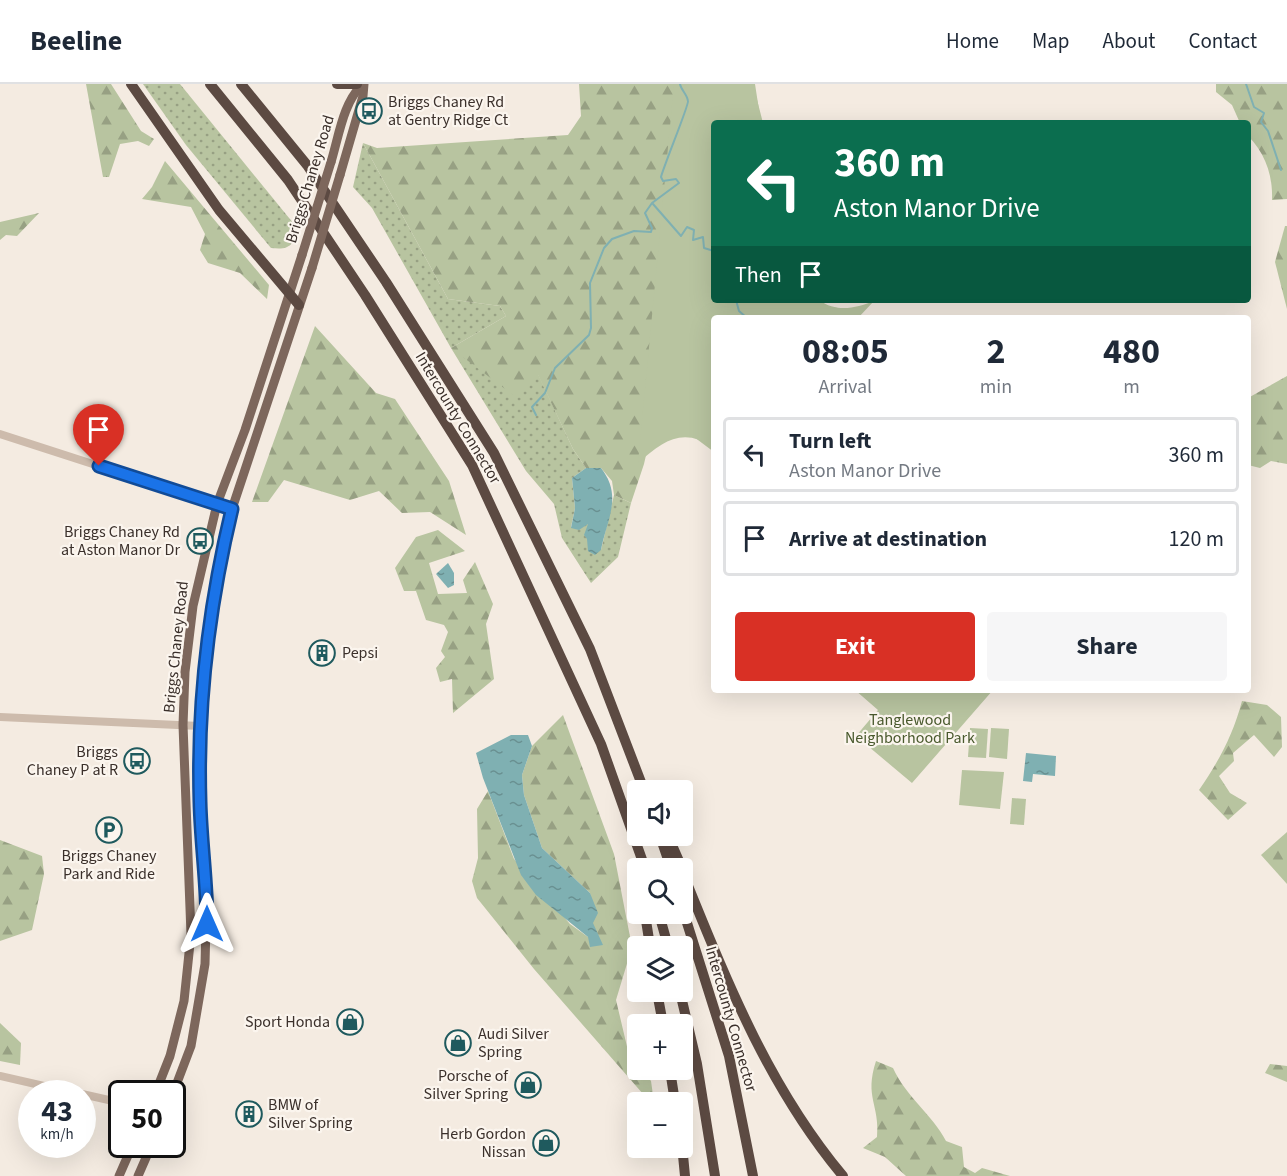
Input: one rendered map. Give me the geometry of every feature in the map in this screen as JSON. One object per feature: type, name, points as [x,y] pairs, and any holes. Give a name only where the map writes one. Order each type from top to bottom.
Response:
[{"type":"highway","points":[[131,84],[219,210],[299,304]]},
{"type":"highway","name":"Intercounty Connector","points":[[210,84],[288,180],[365,295],[472,465],[566,664],[601,744],[627,814]]},
{"type":"highway","name":"Intercounty Connector","points":[[241,84],[307,165],[386,282],[494,453],[590,650],[642,780]]},
{"type":"highway","points":[[337,84],[357,84]]},
{"type":"highway","points":[[693,897],[750,1034],[783,1093],[843,1176]]},
{"type":"highway","name":"Intercounty Connector","points":[[687,924],[729,1056],[753,1176]]},
{"type":"highway","points":[[682,1002],[697,1064],[715,1176]]},
{"type":"highway","points":[[679,1158],[680,1176]]},
{"type":"highway","points":[[684,1158],[686,1176]]},
{"type":"main road","name":"Briggs Chaney Road","points":[[161,1080],[170,1056],[184,1000],[191,934],[183,725],[185,672],[192,606],[217,504],[302,255],[348,105],[355,92],[364,84]]},
{"type":"main road","name":"Briggs Chaney Road","points":[[178,1080],[191,1046],[205,964],[207,886],[200,802],[200,726],[212,599],[232,509],[312,268],[363,96],[364,84]]},
{"type":"main road","points":[[119,1176],[127,1158]]},
{"type":"main road","points":[[138,1176],[146,1158]]},
{"type":"street","points":[[0,434],[232,509]]},
{"type":"street","points":[[0,717],[200,726]]},
{"type":"street","points":[[0,1076],[18,1080]]},
{"type":"green space","points":[[86,84],[111,84],[141,131],[154,139],[149,146],[138,141],[120,144],[109,177],[103,177]]},
{"type":"green space","points":[[143,84],[180,84],[298,229],[289,246],[271,248],[186,145]]},
{"type":"green space","points":[[579,84],[753,84],[762,120],[711,120],[711,303],[824,306],[853,310],[859,315],[711,315],[711,450],[690,434],[652,429],[644,464],[631,503],[614,495],[612,481],[601,468],[586,468],[573,449],[538,375],[517,398],[451,348],[506,316],[500,306],[448,299],[363,143],[377,148],[568,135],[581,116]]},
{"type":"green space","points":[[674,84],[755,84],[761,120],[711,120],[711,303],[824,303],[833,307],[846,308],[872,303],[861,315],[711,315],[711,446],[693,438],[674,439],[656,448],[638,463]]},
{"type":"green space","points":[[1216,84],[1287,84],[1287,199],[1272,200],[1267,165],[1251,140],[1251,120],[1239,120],[1232,105],[1216,92]]},
{"type":"green space","points":[[363,143],[448,299],[500,306],[506,316],[451,348],[372,208],[353,187]]},
{"type":"green space","points":[[165,161],[269,285],[267,299],[240,273],[208,263],[200,250],[205,234],[191,207],[142,199],[152,187]]},
{"type":"green space","points":[[39,213],[17,236],[6,235],[0,240],[0,222]]},
{"type":"green space","points":[[1285,226],[1287,226],[1287,309],[1275,262]]},
{"type":"green space","points":[[315,326],[376,393],[395,399],[449,481],[466,535],[430,512],[402,513],[379,491],[350,500],[284,480],[268,502],[252,502]]},
{"type":"green space","points":[[451,348],[538,374],[573,449],[586,468],[572,478],[575,508],[571,527],[588,523],[601,550],[614,495],[631,503],[618,557],[591,583],[562,538],[554,504],[526,471]]},
{"type":"green space","points":[[1287,376],[1287,464],[1271,461],[1260,468],[1251,466],[1251,396]]},
{"type":"green space","points":[[438,530],[465,551],[429,563],[438,594],[467,593],[463,580],[475,562],[493,604],[486,624],[494,679],[453,713],[452,679],[440,682],[436,668],[445,657],[441,651],[448,632],[444,625],[426,620],[416,591],[404,591],[395,568],[416,537]]},
{"type":"green space","name":"Tanglewood Neighborhood Park","points":[[858,693],[990,693],[912,783],[856,736],[878,710]]},
{"type":"green space","points":[[1242,701],[1267,705],[1281,717],[1282,747],[1274,757],[1254,735],[1233,753],[1234,761],[1219,776],[1230,793],[1247,803],[1228,820],[1199,790],[1225,747]]},
{"type":"green space","points":[[563,715],[614,854],[630,936],[627,936],[627,964],[616,1000],[627,1047],[627,1076],[534,969],[477,898],[472,881],[478,858],[477,809],[488,791],[514,859],[570,924],[588,937],[593,923],[590,893],[542,848],[524,795],[522,775],[532,746]]},
{"type":"green space","points":[[970,728],[988,729],[986,758],[968,757]]},
{"type":"green space","points":[[991,728],[1009,729],[1007,759],[989,757]]},
{"type":"green space","points":[[962,770],[1004,772],[1000,809],[959,805]]},
{"type":"green space","points":[[1012,798],[1026,799],[1024,825],[1010,824]]},
{"type":"green space","points":[[1287,832],[1287,884],[1261,855]]},
{"type":"green space","points":[[0,840],[42,856],[44,874],[32,930],[0,941]]},
{"type":"green space","points":[[0,1023],[21,1043],[20,1065],[0,1061]]},
{"type":"green space","points":[[876,1061],[893,1068],[905,1088],[934,1122],[946,1141],[962,1147],[964,1167],[975,1173],[982,1168],[1010,1176],[906,1176],[885,1157],[863,1148],[877,1137],[872,1093]]},
{"type":"green space","points":[[1270,1064],[1287,1066],[1287,1082],[1265,1073]]},
{"type":"green space","points":[[631,1080],[650,1080],[653,1092],[641,1092]]},
{"type":"water","points":[[586,468],[601,468],[611,488],[612,508],[601,550],[595,555],[588,551],[587,539],[584,535],[588,524],[579,530],[571,528],[575,508],[572,478]]},
{"type":"water","points":[[448,563],[454,573],[454,585],[448,588],[436,574]]},
{"type":"water","points":[[511,735],[528,735],[532,746],[522,775],[524,795],[542,848],[590,893],[598,913],[593,923],[603,945],[590,947],[588,937],[536,895],[521,875],[483,778],[476,753]]},
{"type":"water","points":[[1026,753],[1056,756],[1055,776],[1033,774],[1032,782],[1023,781]]},
{"type":"waterway","points":[[536,415],[532,407],[545,393],[555,368],[589,335],[591,328],[590,283],[604,248],[612,239],[634,231],[651,232],[652,228],[645,213],[652,203],[679,183],[676,179],[663,181],[661,177],[688,101],[680,84]]},
{"type":"waterway","points":[[1246,84],[1254,107],[1264,113],[1261,122],[1268,131],[1281,170]]},
{"type":"waterway","points":[[653,204],[681,236],[687,227],[694,230],[693,240],[703,237],[704,248],[711,250]]},
{"type":"waterway","points":[[737,303],[739,311],[744,315]]},
{"type":"place","name":"Briggs Chaney Rd at Gentry Ridge Ct","points":[[369,111]]},
{"type":"place","name":"Briggs Chaney Rd at Aston Manor Dr","points":[[200,541]]},
{"type":"place","name":"Pepsi","points":[[322,653]]},
{"type":"place","name":"Briggs Chaney P at R","points":[[137,761]]},
{"type":"place","name":"Briggs Chaney Park and Ride","points":[[109,830]]},
{"type":"place","name":"Sport Honda","points":[[350,1022]]},
{"type":"place","name":"Audi Silver Spring","points":[[458,1043]]},
{"type":"place","name":"Porsche of Silver Spring","points":[[528,1085]]},
{"type":"place","name":"BMW of Silver Spring","points":[[249,1114]]},
{"type":"place","name":"Herb Gordon Nissan","points":[[546,1143]]},
{"type":"route","points":[[99,466],[232,509],[212,599],[206,642],[200,726],[200,802],[207,886],[207,924]]}]
